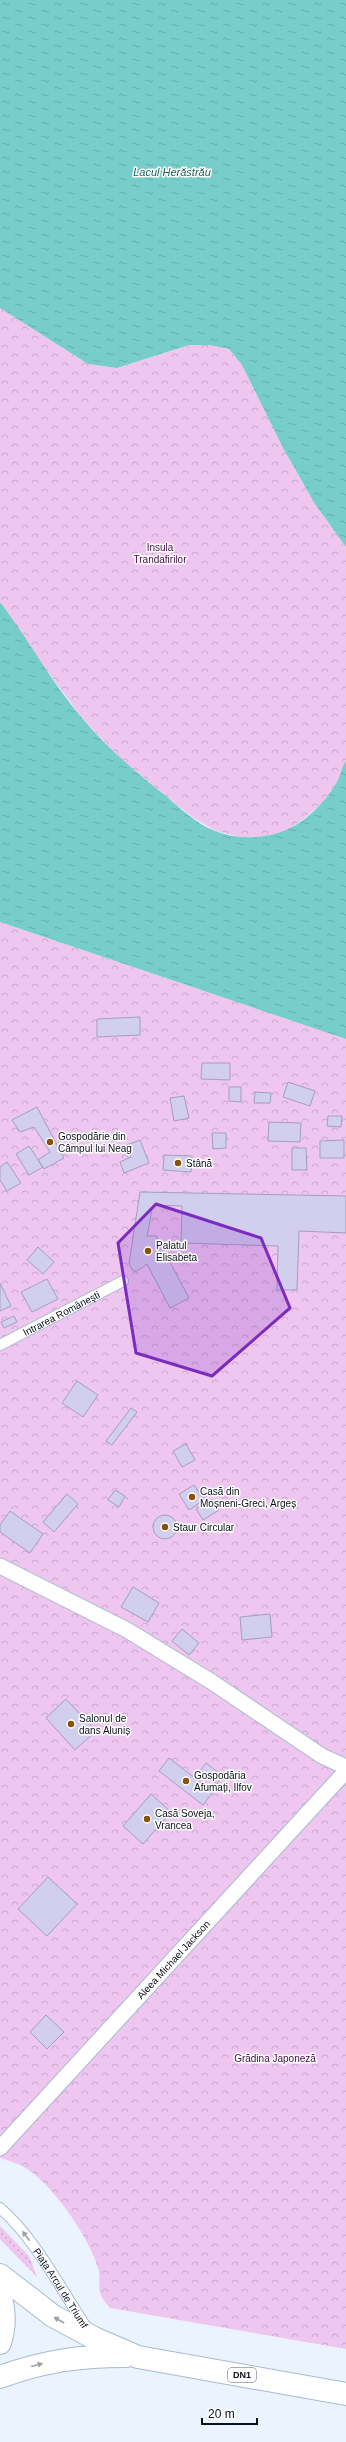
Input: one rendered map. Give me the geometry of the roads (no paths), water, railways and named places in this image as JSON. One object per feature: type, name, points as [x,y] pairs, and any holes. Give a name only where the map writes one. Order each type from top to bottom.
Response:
[{"type":"main road","name":"Piața Arcul de Triumf","points":[[0,2275],[53,2316],[94,2338]]},
{"type":"main road","points":[[0,2295],[4,2320],[4,2331],[0,2343]]},
{"type":"main road","name":"DN1","points":[[94,2338],[138,2356],[346,2394]]},
{"type":"main road","name":"DN1","points":[[0,2377],[33,2365],[73,2358],[138,2356]]},
{"type":"street","points":[[0,1566],[127,1630],[212,1682],[322,1756],[346,1767]]},
{"type":"street","name":"Aleea Michael Jackson","points":[[0,2148],[346,1771]]},
{"type":"lane","name":"Intrarea Românești","points":[[0,1345],[123,1281]]},
{"type":"lane","name":"Piața Arcul de Triumf","points":[[0,2208],[16,2223],[40,2255],[94,2338]]},
{"type":"water","name":"Lacul Herăstrău","points":[[0,0],[346,0],[346,547],[315,504],[283,448],[242,365],[229,349],[209,345],[189,345],[117,368],[88,364],[0,308]]},
{"type":"water","points":[[0,602],[60,690],[92,729],[133,769],[189,816],[208,828],[224,834],[242,837],[260,837],[286,830],[309,816],[316,809],[334,787],[346,761],[346,1039],[0,922]]},
{"type":"place","name":"Gospodărie din Câmpul lui Neag","points":[[50,1142]]},
{"type":"place","name":"Stână","points":[[178,1163]]},
{"type":"place","name":"Palatul Elisabeta","points":[[148,1251]]},
{"type":"place","name":"Casă din Moșneni-Greci, Argeș","points":[[192,1497]]},
{"type":"place","name":"Staur Circular","points":[[165,1527]]},
{"type":"place","name":"Salonul de dans Aluniș","points":[[71,1724]]},
{"type":"place","name":"Gospodăria Afumați, Ilfov","points":[[186,1781]]},
{"type":"place","name":"Casă Soveja, Vrancea","points":[[147,1819]]},
{"type":"park label","name":"Insula Trandafirilor","points":[[160,552]]},
{"type":"park label","name":"Grădina Japoneză","points":[[275,2058]]}]
